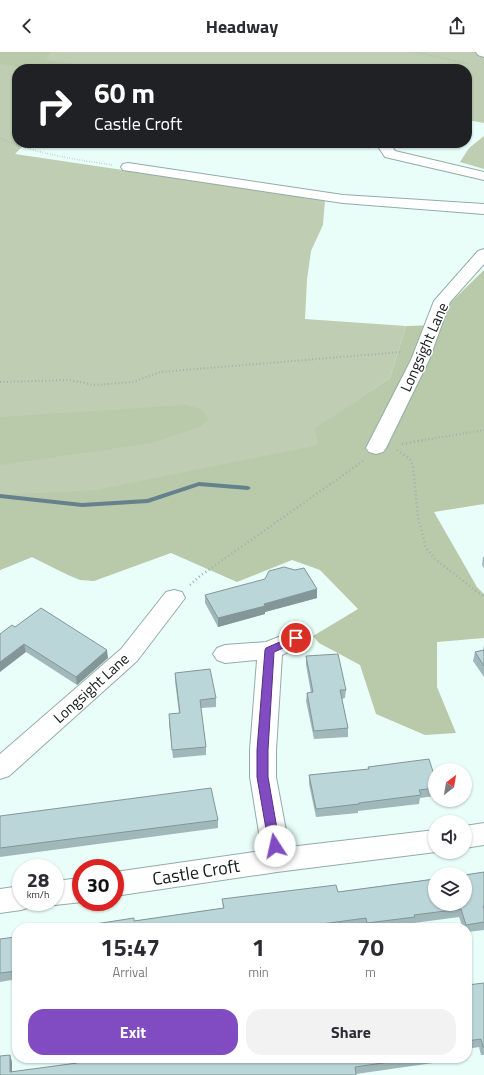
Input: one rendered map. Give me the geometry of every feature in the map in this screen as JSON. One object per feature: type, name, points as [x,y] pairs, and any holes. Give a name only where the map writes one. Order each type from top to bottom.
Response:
[{"type":"street","points":[[388,148],[390,154],[484,176]]},
{"type":"street","points":[[128,167],[343,199],[484,209]]},
{"type":"street","name":"Longsight Lane","points":[[382,445],[423,351],[442,301],[484,254]]},
{"type":"street","name":"Longsight Lane","points":[[0,769],[129,655],[174,598]]},
{"type":"street","points":[[225,654],[270,650],[296,638]]},
{"type":"street","points":[[270,650],[263,750],[263,777],[277,860]]},
{"type":"street","points":[[472,836],[484,834]]},
{"type":"street","name":"Castle Croft","points":[[124,883],[277,860],[428,841]]},
{"type":"street","points":[[0,901],[12,899]]},
{"type":"path","points":[[414,52],[471,64]]},
{"type":"path","points":[[472,64],[476,65]]},
{"type":"path","points":[[0,138],[12,143]]},
{"type":"path","points":[[26,148],[53,156],[128,167]]},
{"type":"path","points":[[0,382],[69,380],[95,385],[133,382],[160,372],[423,351]]},
{"type":"path","points":[[174,598],[200,576],[359,466],[382,445],[484,430]]},
{"type":"path","points":[[382,445],[408,457],[412,462],[416,485],[417,514],[426,549],[432,556],[475,588],[484,597]]},
{"type":"green space","points":[[0,52],[484,52],[484,123],[472,121],[472,64],[12,64],[12,148],[21,148],[15,154],[325,200],[323,225],[311,251],[307,280],[305,319],[406,326],[390,378],[316,428],[322,444],[94,581],[70,575],[32,557],[0,570]]},
{"type":"green space","points":[[0,52],[51,52],[46,60],[72,64],[12,64],[12,66],[0,64]]},
{"type":"green space","points":[[484,136],[484,169],[460,162],[469,148],[472,148],[472,146]]},
{"type":"green space","points":[[484,270],[484,504],[434,512],[477,587],[484,594],[484,638],[437,642],[437,687],[456,733],[425,735],[376,714],[360,665],[319,643],[313,636],[358,609],[320,570],[292,560],[237,582],[171,553],[94,581],[80,580],[32,557],[0,570],[0,495],[96,490],[318,445],[315,428],[390,378],[406,326],[440,325],[450,303]]},
{"type":"green space","points":[[185,405],[201,409],[209,419],[200,427],[152,443],[0,465],[0,417]]},
{"type":"building","points":[[284,567],[295,570],[304,568],[317,589],[264,604],[265,606],[218,618],[205,595],[265,579],[269,571]]},
{"type":"building","points":[[41,608],[107,650],[76,677],[24,644],[0,662],[0,634],[12,625],[15,627]]},
{"type":"building","points":[[484,650],[484,666],[475,652]]},
{"type":"building","points":[[338,654],[346,690],[340,690],[348,728],[314,731],[307,693],[313,692],[306,656]]},
{"type":"building","points":[[210,669],[216,698],[200,700],[206,747],[172,750],[169,714],[180,713],[175,673]]},
{"type":"building","points":[[429,759],[430,763],[428,763],[428,789],[419,790],[421,795],[316,809],[309,775],[369,769],[368,767]]},
{"type":"building","points":[[211,788],[218,820],[0,848],[0,816]]},
{"type":"building","points":[[484,872],[484,922],[472,924],[465,923],[462,911],[472,911],[472,874]]},
{"type":"building","points":[[428,880],[428,911],[445,911],[414,915],[415,917],[367,923],[366,918],[329,923],[102,923],[134,918],[134,921],[224,908],[222,899],[336,885],[338,892]]},
{"type":"building","points":[[12,937],[12,972],[0,973],[0,939]]},
{"type":"building","points":[[484,983],[484,1047],[481,1039],[472,1040],[472,984]]},
{"type":"building","points":[[10,1055],[10,1072],[77,1063],[383,1063],[355,1067],[356,1075],[0,1075],[0,1056]]},
{"type":"waterway","points":[[0,496],[82,505],[148,501],[199,484],[248,488]]},
{"type":"route","points":[[275,846],[263,777],[263,750],[270,650],[296,638]]}]
